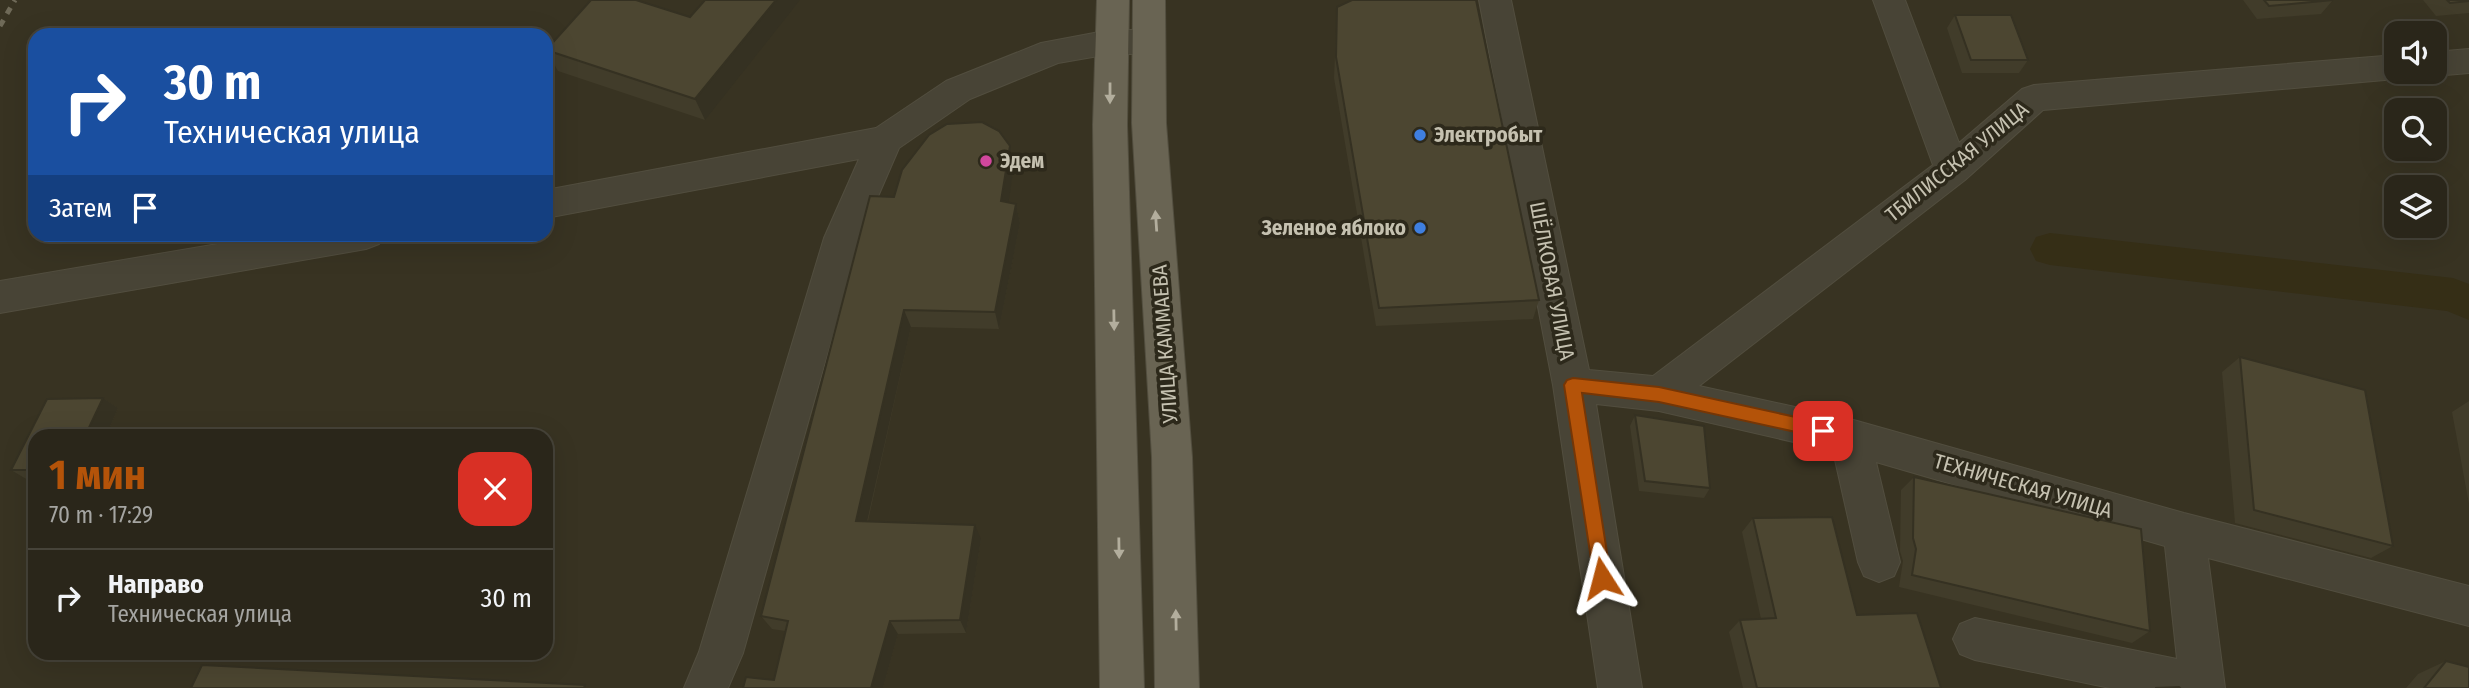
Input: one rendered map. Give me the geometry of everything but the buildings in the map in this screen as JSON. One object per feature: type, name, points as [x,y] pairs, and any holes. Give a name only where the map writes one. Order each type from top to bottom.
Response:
[{"type":"main road","points":[[1113,0],[1110,42],[1122,688]]},
{"type":"main road","name":"УЛИЦА КАММАЕВА","points":[[1149,0],[1149,123],[1172,457],[1178,688]]},
{"type":"street","name":"ШЁЛКОВАЯ УЛИЦА","points":[[1495,0],[1573,385],[1619,688]]},
{"type":"street","points":[[1889,0],[1952,170]]},
{"type":"street","points":[[553,203],[885,140],[958,90],[1053,52],[1110,42],[1147,42]]},
{"type":"street","points":[[2447,63],[2469,61]]},
{"type":"street","name":"ТБИЛИССКАЯ УЛИЦА","points":[[1659,394],[1952,170],[2034,99],[2384,68]]},
{"type":"street","points":[[706,688],[721,653],[842,238],[885,140]]},
{"type":"street","points":[[0,297],[320,242]]},
{"type":"street","name":"ТЕХНИЧЕСКАЯ УЛИЦА","points":[[1573,385],[1659,394],[1850,437],[2184,533],[2469,606]]},
{"type":"street","points":[[1850,437],[1879,562]]},
{"type":"street","points":[[1975,639],[2202,686],[2184,533]]},
{"type":"waterway","points":[[2050,249],[2453,295],[2469,303]]},
{"type":"railway","points":[[0,26],[15,0]]},
{"type":"place","name":"Электробыт","points":[[1420,135]]},
{"type":"place","name":"Эдем","points":[[986,161]]},
{"type":"place","name":"Зеленое яблоко","points":[[1420,228]]},
{"type":"route","points":[[1602,578],[1573,385],[1659,394],[1823,431]]}]
